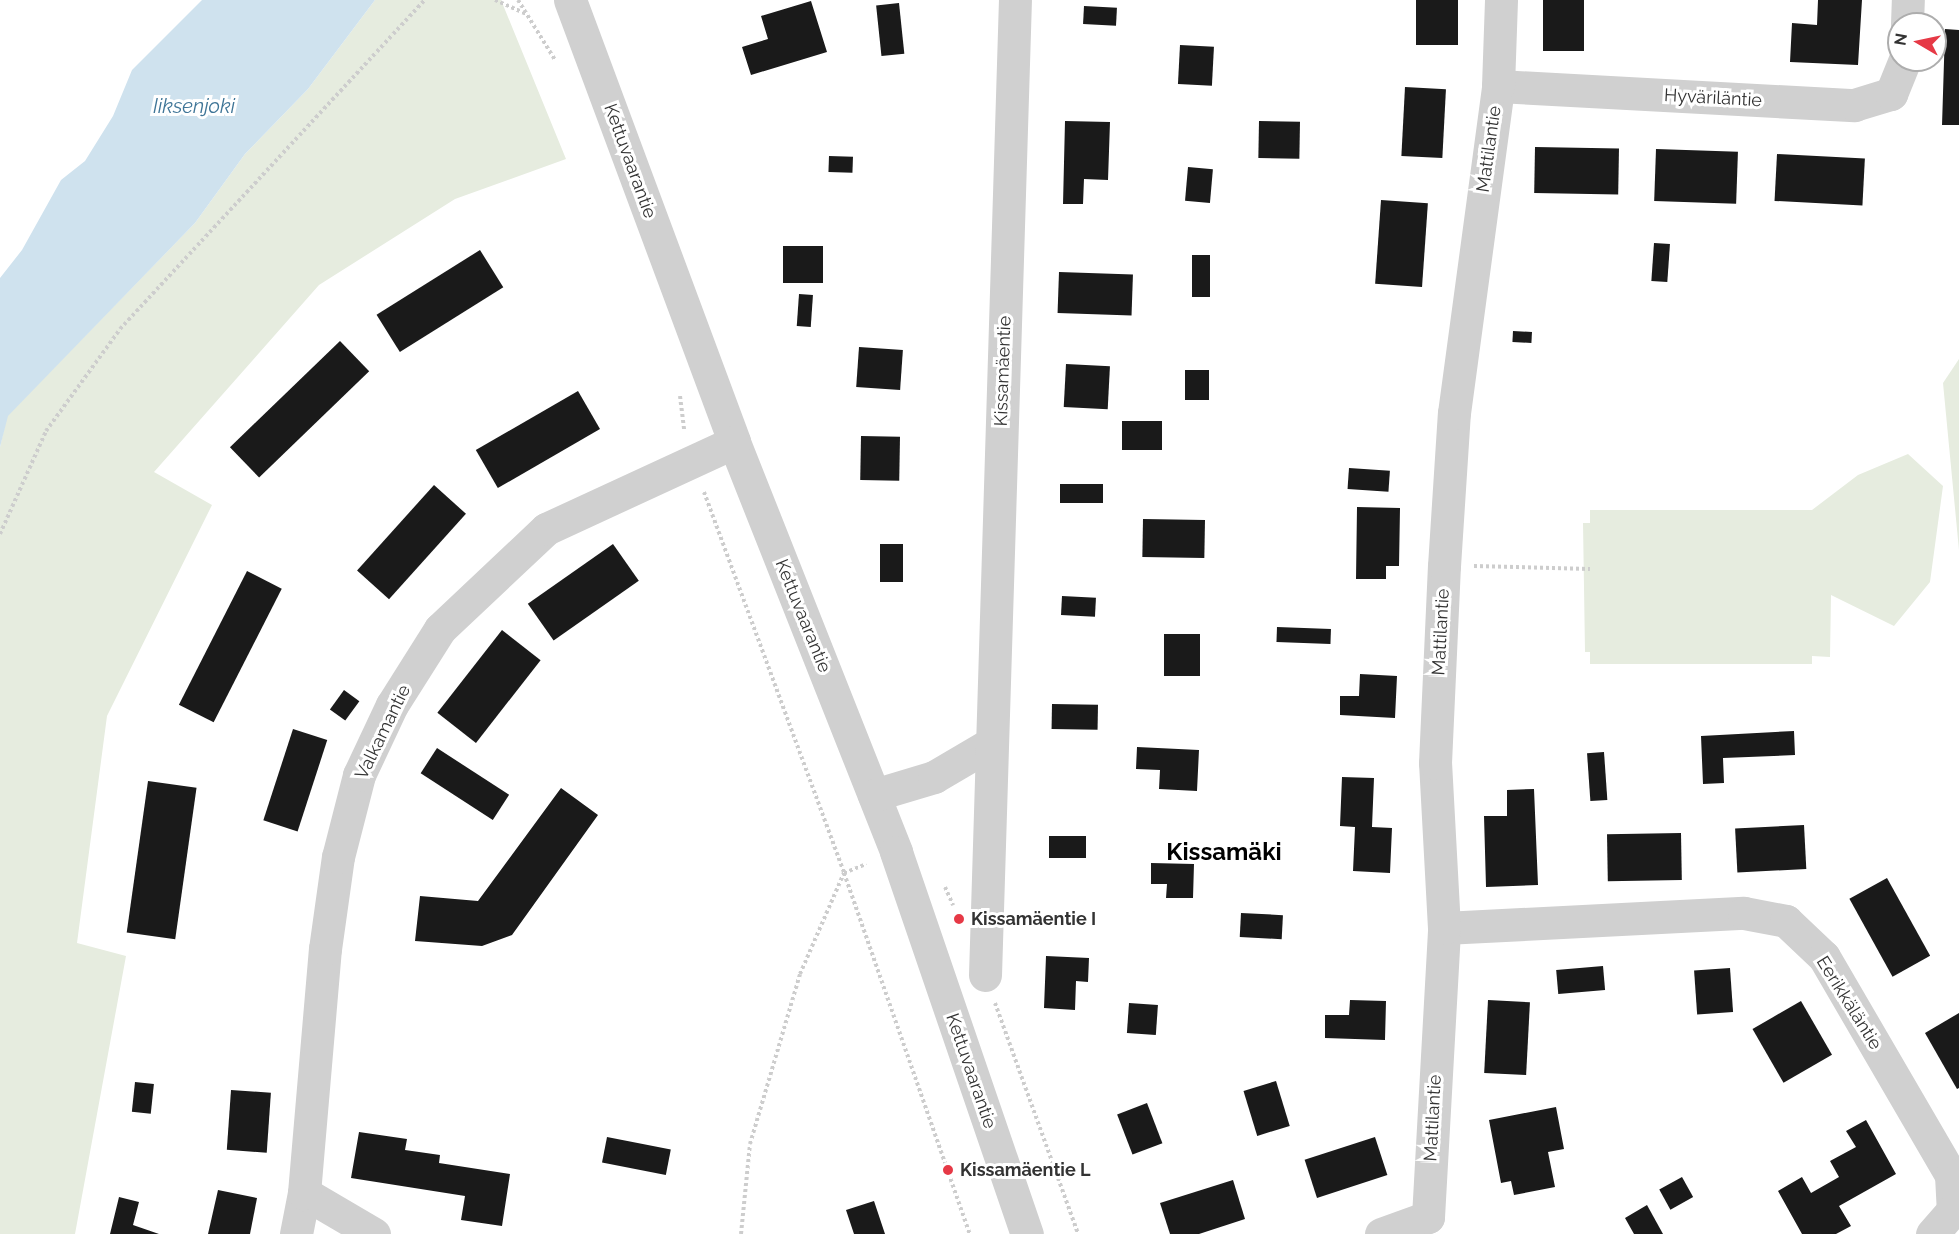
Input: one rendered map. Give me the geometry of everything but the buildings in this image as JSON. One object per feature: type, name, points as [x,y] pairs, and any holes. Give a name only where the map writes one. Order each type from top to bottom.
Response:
[{"type":"street","name":"Kettuvaarantie","points":[[570,0],[734,442],[896,852],[1027,1234]]},
{"type":"street","name":"Kissamäentie","points":[[985,975],[1015,0]]},
{"type":"street","name":"Mattilantie","points":[[1381,1234],[1432,1226],[1444,927],[1435,763],[1444,566],[1454,413],[1498,86],[1501,0]]},
{"type":"street","name":"Hyväriläntie","points":[[1498,86],[1854,105],[1891,93],[1900,72]]},
{"type":"street","name":"Valkamantie","points":[[296,1234],[304,1193],[339,856],[359,775],[392,705],[440,629],[546,529],[734,442]]},
{"type":"street","points":[[874,795],[934,777],[992,743]]},
{"type":"street","name":"Eerikkäläntie","points":[[1444,927],[1744,913],[1786,921],[1824,957],[1951,1175],[1953,1210],[1932,1234]]},
{"type":"street","points":[[304,1193],[374,1234]]},
{"type":"path","points":[[0,534],[46,431],[120,329],[425,0]]},
{"type":"path","points":[[495,0],[526,14]]},
{"type":"path","points":[[518,0],[558,66]]},
{"type":"path","points":[[680,390],[682,425],[693,462],[844,873],[970,1234]]},
{"type":"path","points":[[1444,566],[1590,569]]},
{"type":"path","points":[[741,1234],[750,1144],[800,974],[844,873],[896,852]]},
{"type":"path","points":[[985,975],[1078,1234]]},
{"type":"shaded area","points":[[375,0],[501,0],[566,159],[455,199],[319,285],[154,472],[212,505],[107,716],[77,943],[126,956],[75,1234],[0,1234],[0,447],[7,416],[195,223],[245,154],[308,89]]},
{"type":"shaded area","points":[[1959,359],[1959,550],[1943,383]]},
{"type":"shaded area","points":[[1908,454],[1943,486],[1930,582],[1894,626],[1831,595],[1830,657],[1812,656],[1812,664],[1590,664],[1590,652],[1585,652],[1583,523],[1590,523],[1590,510],[1812,510],[1858,475]]},
{"type":"water","name":"Iiksenjoki","points":[[202,0],[375,0],[308,89],[245,154],[195,223],[8,416],[0,447],[0,278],[22,250],[61,180],[85,161],[113,116],[132,70]]},
{"type":"place","name":"Kissamäentie I","points":[[959,919]]},
{"type":"place","name":"Kissamäentie L","points":[[948,1170]]},
{"type":"district","name":"Kissamäki","points":[[1224,852]]}]
